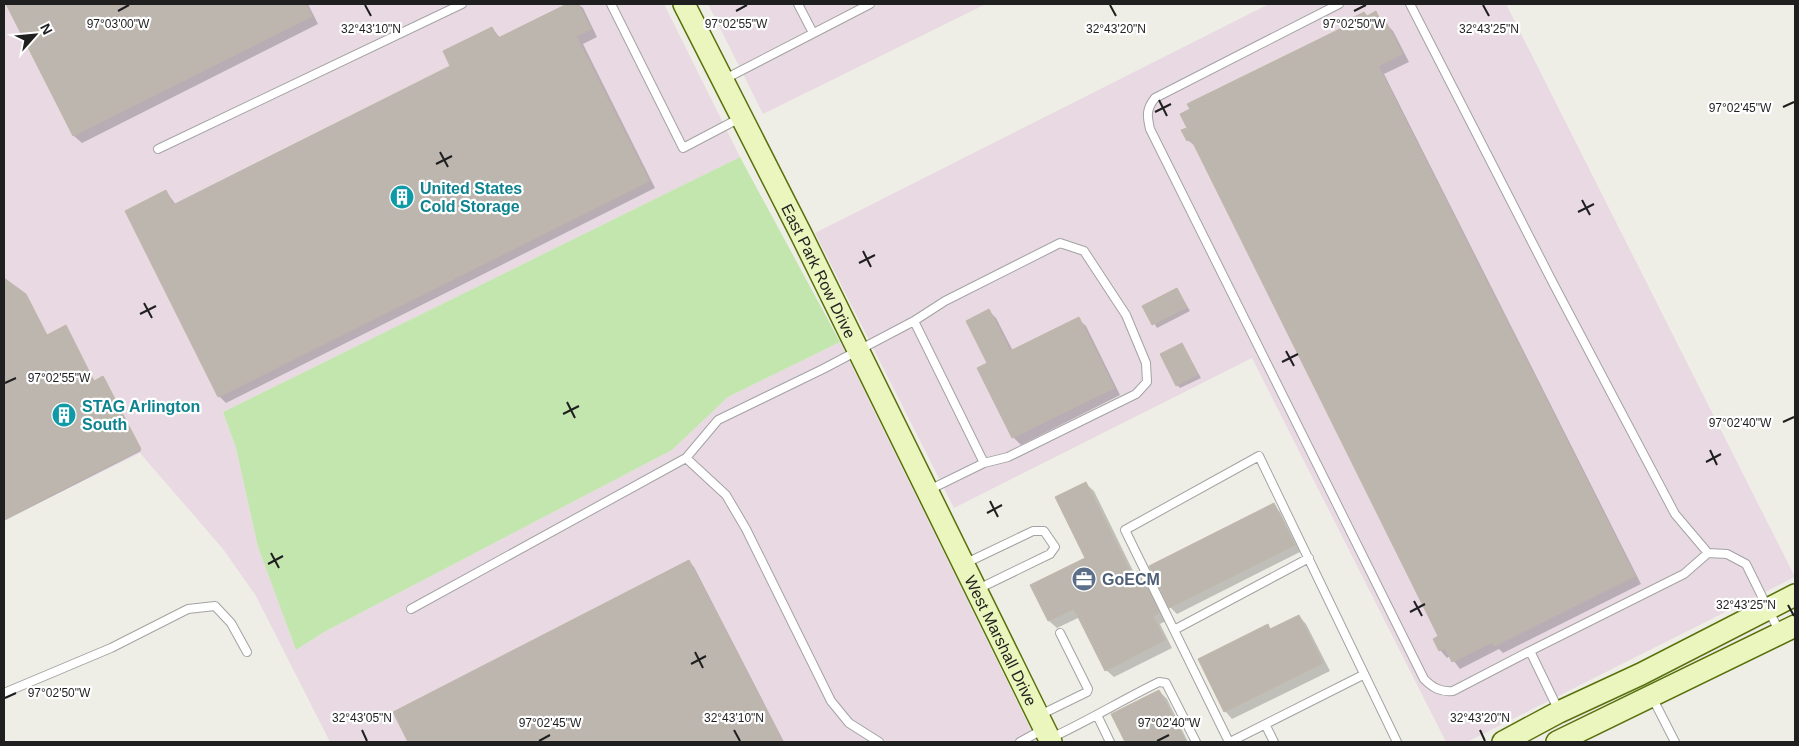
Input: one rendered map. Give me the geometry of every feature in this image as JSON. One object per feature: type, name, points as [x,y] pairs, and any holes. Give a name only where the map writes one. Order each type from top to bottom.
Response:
[{"type":"main road","name":"East Park Row Drive","points":[[684,4],[742,117],[950,541]]},
{"type":"main road","name":"West Marshall Drive","points":[[950,541],[1046,731]]},
{"type":"main road","points":[[1503,742],[1559,712],[1641,674],[1795,595]]},
{"type":"main road","points":[[1557,742],[1791,630]]},
{"type":"main road","points":[[1641,674],[1651,696]]},
{"type":"lane","points":[[158,149],[462,4]]},
{"type":"lane","points":[[611,4],[683,148],[742,117]]},
{"type":"lane","points":[[798,4],[813,33]]},
{"type":"lane","points":[[723,80],[870,4]]},
{"type":"lane","points":[[1339,4],[1155,98],[1149,106],[1146,115],[1150,129],[1424,679],[1432,687],[1444,692],[1452,691],[1684,574],[1708,553],[1727,554],[1746,564],[1768,609],[1791,630]]},
{"type":"lane","points":[[1410,4],[1553,283],[1675,514],[1708,553]]},
{"type":"lane","points":[[410,609],[686,458],[718,420],[824,369],[914,321],[945,300],[1060,243],[1084,252],[1126,315],[1146,363],[1147,382],[1136,394],[1008,457],[984,463],[926,492]]},
{"type":"lane","points":[[914,321],[984,463]]},
{"type":"lane","points":[[1363,674],[1266,726],[1230,742],[1124,530],[1259,456],[1397,742]]},
{"type":"lane","points":[[686,458],[726,495],[746,529],[831,701],[849,723],[878,742]]},
{"type":"lane","points":[[962,565],[1033,531],[1044,531],[1055,547],[1050,554],[975,590]]},
{"type":"lane","points":[[1174,630],[1309,558]]},
{"type":"lane","points":[[4,693],[111,648],[188,609],[215,606],[231,623],[248,652]]},
{"type":"lane","points":[[1046,731],[1088,689],[1060,633]]},
{"type":"lane","points":[[1530,651],[1559,712]]},
{"type":"lane","points":[[1020,742],[1046,731],[1097,715],[1105,709],[1159,682],[1166,683],[1196,742]]},
{"type":"lane","points":[[1651,696],[1675,742]]},
{"type":"lane","points":[[1097,715],[1110,742]]},
{"type":"lane","points":[[1266,726],[1274,742]]},
{"type":"shaded area","points":[[4,4],[664,4],[740,157],[223,412],[236,448],[258,547],[296,650],[324,632],[672,450],[728,397],[840,342],[1037,742],[330,742],[256,596],[223,549],[140,453],[4,520]]},
{"type":"shaded area","points":[[708,4],[986,4],[763,114]]},
{"type":"shaded area","points":[[1269,4],[1506,4],[1795,577],[1467,742],[1446,742],[1252,358],[954,508],[815,233]]},
{"type":"green space","points":[[740,157],[840,342],[728,397],[672,450],[324,632],[296,650],[258,547],[236,448],[223,412]]},
{"type":"building","points":[[6,4],[306,4],[312,16],[73,136]]},
{"type":"building","name":"United States Cold Storage","points":[[567,4],[578,4],[591,29],[576,36],[649,181],[218,397],[125,211],[166,190],[173,205],[450,66],[443,51],[492,27],[498,38]]},
{"type":"building","points":[[1376,11],[1382,24],[1386,22],[1402,54],[1378,66],[1635,576],[1494,646],[1492,642],[1452,662],[1445,648],[1439,651],[1433,639],[1438,636],[1191,139],[1187,141],[1181,130],[1187,128],[1180,114],[1190,109],[1187,104],[1346,26],[1344,22],[1364,12],[1367,16]]},
{"type":"building","name":"STAG Arlington South","points":[[4,278],[26,294],[47,335],[66,325],[94,381],[103,376],[141,449],[4,519]]},
{"type":"building","points":[[1177,288],[1187,307],[1152,325],[1142,306]]},
{"type":"building","points":[[989,309],[1010,351],[1079,317],[1114,388],[1012,438],[977,368],[987,363],[966,321]]},
{"type":"building","points":[[1182,343],[1198,374],[1176,386],[1160,354]]},
{"type":"building","points":[[1086,482],[1132,575],[1139,571],[1159,613],[1153,616],[1165,640],[1105,671],[1074,609],[1048,621],[1030,585],[1085,558],[1055,497]]},
{"type":"building","points":[[1274,503],[1295,545],[1169,608],[1149,566]]},
{"type":"building","points":[[689,560],[783,742],[408,742],[393,712]]},
{"type":"building","points":[[1299,615],[1323,663],[1224,712],[1198,659],[1268,624],[1270,629]]},
{"type":"building","points":[[1159,690],[1186,742],[1125,742],[1111,714]]},
{"type":"place","name":"United States Cold Storage","points":[[402,197]]},
{"type":"place","name":"STAG Arlington South","points":[[64,415]]},
{"type":"place","name":"GoECM","points":[[1084,579]]}]
